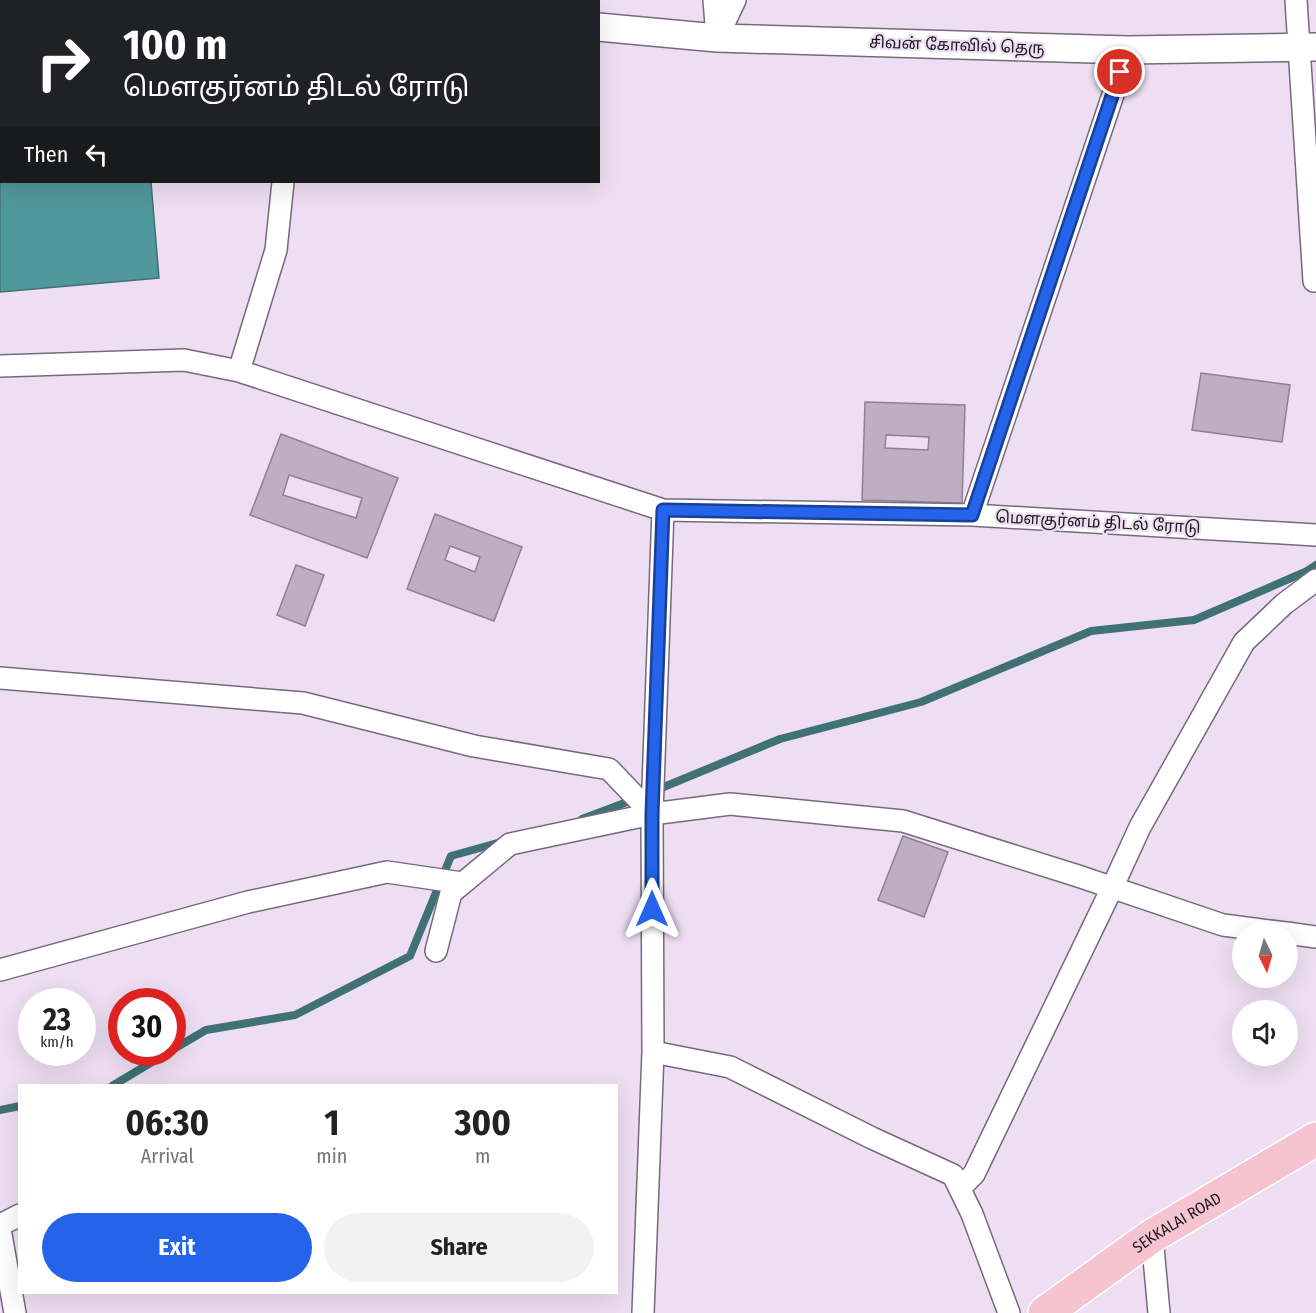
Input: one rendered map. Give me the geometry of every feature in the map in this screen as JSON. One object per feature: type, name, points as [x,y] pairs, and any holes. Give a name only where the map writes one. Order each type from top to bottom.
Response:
[{"type":"main road","name":"SEKKALAI ROAD","points":[[1045,1313],[1152,1236],[1316,1139]]},
{"type":"street","points":[[714,0],[717,38]]},
{"type":"street","points":[[717,38],[735,0]]},
{"type":"street","points":[[1296,0],[1307,47],[1314,281],[1316,281]]},
{"type":"street","name":"சிவன் கோவில் தெரு","points":[[600,27],[717,38],[1128,50],[1307,47]]},
{"type":"street","points":[[972,515],[1128,50]]},
{"type":"street","points":[[239,371],[276,250],[284,183]]},
{"type":"street","name":"மௌகுர்னம் திடல் ரோடு","points":[[0,366],[184,360],[239,371],[663,510],[972,515],[1316,535]]},
{"type":"street","points":[[643,1313],[653,1052],[652,814],[663,510]]},
{"type":"street","points":[[960,1188],[974,1174],[1140,827],[1244,642],[1284,604],[1316,580]]},
{"type":"street","points":[[0,678],[303,703],[474,746],[609,769],[652,814]]},
{"type":"street","points":[[436,951],[451,893],[510,844],[652,814],[730,804],[903,821],[1232,926]]},
{"type":"street","points":[[0,970],[248,902],[387,872],[462,883]]},
{"type":"street","points":[[1298,935],[1316,937]]},
{"type":"street","points":[[653,1052],[730,1067],[862,1133],[953,1175],[972,1214],[1009,1313]]},
{"type":"street","points":[[15,1313],[0,1227],[18,1216]]},
{"type":"street","points":[[1152,1236],[1159,1313]]},
{"type":"shaded area","points":[[0,183],[151,183],[159,278],[0,292]]},
{"type":"building","points":[[1201,373],[1290,385],[1282,442],[1192,430]]},
{"type":"building","points":[[865,402],[965,405],[962,503],[862,500]],"holes":[[[886,435],[929,437],[928,450],[885,448]]]},
{"type":"building","points":[[281,434],[398,478],[367,558],[250,515]],"holes":[[[289,475],[362,498],[356,518],[283,495]]]},
{"type":"building","points":[[435,514],[522,547],[494,621],[407,589]],"holes":[[[450,546],[480,557],[475,572],[445,560]]]},
{"type":"building","points":[[296,565],[324,575],[305,626],[277,615]]},
{"type":"building","points":[[903,836],[948,852],[924,917],[878,900]]},
{"type":"waterway","points":[[654,791],[780,739],[921,702],[1091,631],[1194,620],[1305,572],[1316,565]]},
{"type":"waterway","points":[[582,819],[635,799]]},
{"type":"waterway","points":[[186,1042],[206,1030],[295,1015],[410,956],[451,856],[501,842]]},
{"type":"waterway","points":[[115,1084],[145,1066]]},
{"type":"waterway","points":[[0,1110],[18,1106]]},
{"type":"route","points":[[652,909],[652,814],[663,510],[972,515],[1120,72]]}]
